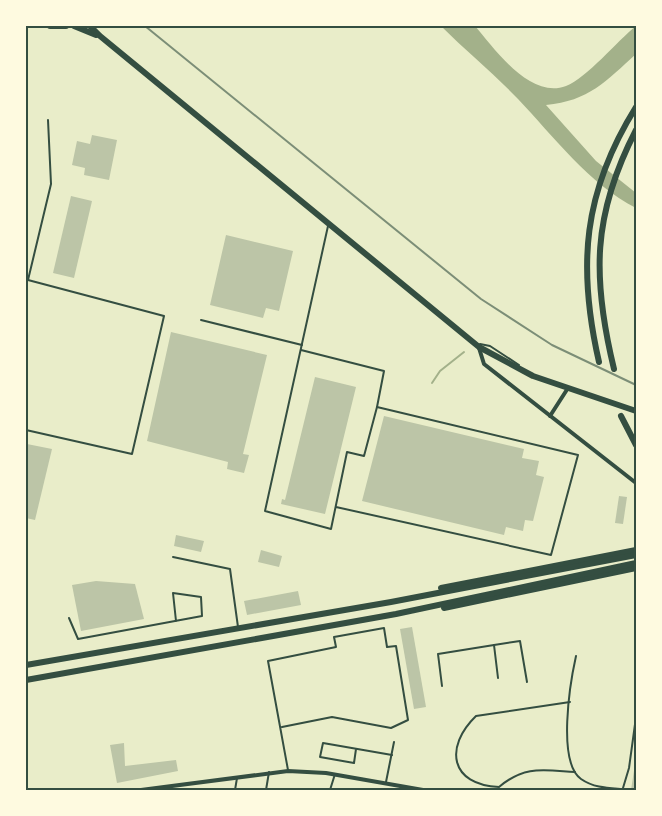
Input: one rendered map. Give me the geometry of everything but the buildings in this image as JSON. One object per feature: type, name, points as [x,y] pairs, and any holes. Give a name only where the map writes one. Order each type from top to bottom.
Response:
[{"type":"main road","points":[[50,26],[66,26]]},
{"type":"main road","points":[[74,26],[99,36]]},
{"type":"main road","points":[[90,26],[99,36],[328,226],[476,345],[527,374],[636,411]]},
{"type":"main road","points":[[599,363],[586,293],[586,261],[593,209],[616,142],[636,106]]},
{"type":"main road","points":[[614,369],[602,319],[598,263],[604,218],[626,150],[636,130]]},
{"type":"main road","points":[[621,416],[636,445]]},
{"type":"main road","points":[[391,602],[458,584],[636,549]]},
{"type":"main road","points":[[26,680],[396,614],[624,562],[636,555]]},
{"type":"main road","points":[[26,665],[624,562],[636,563]]},
{"type":"main road","points":[[396,614],[459,606],[636,568]]},
{"type":"street","points":[[476,345],[484,364],[636,483]]},
{"type":"street","points":[[550,416],[568,388]]},
{"type":"street","points":[[141,790],[288,771],[335,774],[423,790]]},
{"type":"lane","points":[[26,430],[132,454],[164,316],[28,280],[51,184],[48,120]]},
{"type":"lane","points":[[301,350],[384,371],[364,456],[347,452],[331,529],[266,511],[302,345],[328,226]]},
{"type":"lane","points":[[201,320],[302,345]]},
{"type":"lane","points":[[336,507],[551,555],[578,455],[377,407]]},
{"type":"lane","points":[[173,557],[230,569],[238,627]]},
{"type":"lane","points":[[69,618],[78,639],[176,621],[202,616],[201,597],[173,593],[176,621]]},
{"type":"lane","points":[[282,727],[332,717],[391,728],[408,720],[396,646],[387,647],[384,628],[334,637],[336,647],[268,661],[282,727],[288,771]]},
{"type":"lane","points":[[442,686],[438,654],[520,641],[527,682]]},
{"type":"lane","points":[[494,645],[498,678]]},
{"type":"lane","points":[[576,656],[567,744],[571,767],[580,779],[599,787],[622,790],[629,768],[636,717]]},
{"type":"lane","points":[[570,702],[476,716],[465,727],[455,748],[457,766],[467,778],[483,787],[499,787],[514,774],[538,770],[575,772]]},
{"type":"lane","points":[[386,782],[394,742]]},
{"type":"lane","points":[[356,749],[354,763],[320,757],[323,743],[392,755]]},
{"type":"lane","points":[[266,790],[269,772]]},
{"type":"lane","points":[[330,790],[335,774]]},
{"type":"lane","points":[[235,790],[238,776]]},
{"type":"shaded area","points":[[441,26],[475,26],[514,70],[539,86],[553,88],[574,82],[636,26],[636,54],[615,73],[585,94],[561,103],[546,105],[596,161],[636,193],[636,208],[619,198],[588,173],[509,89]]},
{"type":"waterway","points":[[432,383],[440,371],[464,352]]},
{"type":"railway","points":[[145,26],[481,299],[552,345],[636,385]]}]
